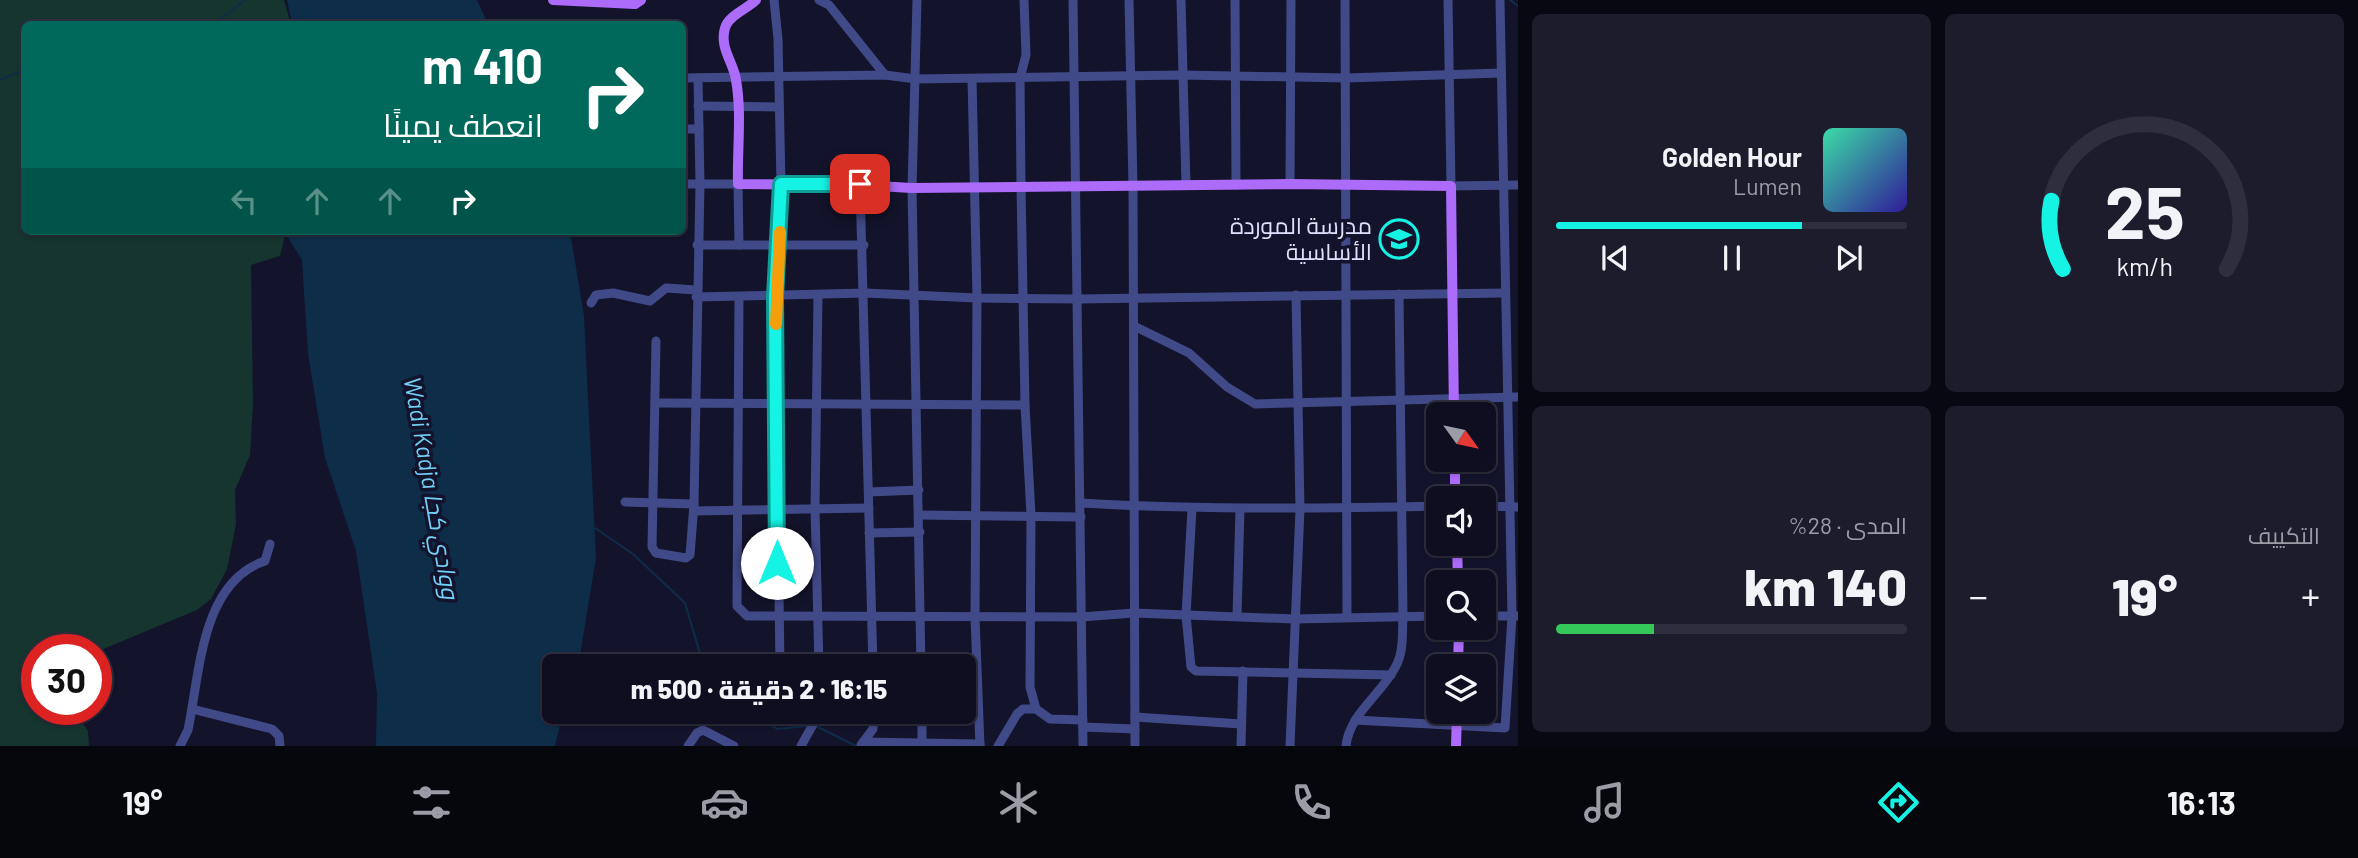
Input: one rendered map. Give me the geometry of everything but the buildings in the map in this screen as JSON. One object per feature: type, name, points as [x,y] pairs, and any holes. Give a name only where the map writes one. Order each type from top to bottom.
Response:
[{"type":"main road","points":[[553,0],[635,4],[641,0]]},
{"type":"main road","points":[[756,0],[740,15],[731,18],[725,27],[723,45],[736,79],[738,184],[860,184],[912,188],[1290,184],[1451,186],[1454,399]]},
{"type":"main road","points":[[1455,746],[1456,726]]},
{"type":"street","points":[[774,0],[781,184],[780,246],[775,297],[779,654]]},
{"type":"street","points":[[819,0],[829,5],[885,75]]},
{"type":"street","points":[[917,0],[912,188],[921,654]]},
{"type":"street","points":[[1024,0],[1026,55],[1020,78],[1021,186],[1025,405],[1031,515],[1030,687],[1036,709]]},
{"type":"street","points":[[1073,0],[1083,746]]},
{"type":"street","points":[[1129,0],[1133,186],[1135,746]]},
{"type":"street","points":[[1181,0],[1186,185]]},
{"type":"street","points":[[1236,0],[1236,185]]},
{"type":"street","points":[[1290,184],[1291,0]]},
{"type":"street","points":[[1345,0],[1349,400],[1347,618]]},
{"type":"street","points":[[1448,0],[1451,186],[1518,185]]},
{"type":"street","points":[[1500,0],[1507,397],[1514,507],[1515,616],[1514,672],[1506,729]]},
{"type":"street","points":[[686,78],[885,75],[916,79],[972,79],[1182,75],[1346,78],[1501,73]]},
{"type":"street","points":[[656,341],[657,403],[652,547],[656,553],[688,558],[694,507],[700,184],[698,78]]},
{"type":"street","points":[[861,744],[980,745],[975,617],[977,298],[972,79]]},
{"type":"street","points":[[698,106],[779,107]]},
{"type":"street","points":[[686,129],[699,129]]},
{"type":"street","points":[[686,184],[738,184],[739,245]]},
{"type":"street","points":[[860,184],[864,245],[872,654]]},
{"type":"street","points":[[697,246],[864,245]]},
{"type":"street","points":[[591,303],[596,295],[605,293],[650,301],[666,288],[739,298],[864,293],[1079,299],[1133,296],[1505,293]]},
{"type":"street","points":[[1346,746],[1355,720],[1391,675],[1401,653],[1403,616],[1399,294]]},
{"type":"street","points":[[1290,746],[1300,509],[1296,295]]},
{"type":"street","points":[[818,296],[820,350],[816,403],[815,508],[819,654]]},
{"type":"street","points":[[739,298],[739,611],[747,616],[1081,617],[1134,613],[1294,618],[1426,616]]},
{"type":"street","points":[[1133,326],[1189,353],[1227,387],[1255,404],[1518,397]]},
{"type":"street","points":[[657,403],[1025,405]]},
{"type":"street","points":[[869,492],[919,491]]},
{"type":"street","points":[[625,502],[737,509],[869,508]]},
{"type":"street","points":[[1081,503],[1192,509],[1426,506]]},
{"type":"street","points":[[1496,506],[1514,507]]},
{"type":"street","points":[[1192,509],[1186,615],[1191,667],[1196,671],[1292,670],[1391,675]]},
{"type":"street","points":[[1237,617],[1240,509]]},
{"type":"street","points":[[919,515],[1081,517]]},
{"type":"street","points":[[869,533],[920,532]]},
{"type":"street","points":[[180,746],[188,730],[214,610],[235,577],[265,561],[270,544]]},
{"type":"street","points":[[1496,616],[1515,616]]},
{"type":"street","points":[[1241,746],[1243,671]]},
{"type":"street","points":[[192,709],[272,729],[279,736],[280,746]]},
{"type":"street","points":[[998,746],[1017,714],[1023,709],[1036,709],[1050,719],[1135,729]]},
{"type":"street","points":[[1135,717],[1241,724]]},
{"type":"street","points":[[1355,720],[1518,729]]},
{"type":"street","points":[[801,746],[813,724]]},
{"type":"street","points":[[861,744],[873,729],[873,724]]},
{"type":"street","points":[[922,724],[922,745]]},
{"type":"street","points":[[688,746],[697,733],[703,730],[734,746]]},
{"type":"green space","points":[[0,0],[284,0],[290,21],[21,21],[21,235],[285,235],[280,256],[251,265],[253,405],[250,455],[235,490],[236,524],[227,569],[211,599],[197,610],[112,645],[112,634],[21,634],[21,725],[84,725],[88,731],[89,746],[0,746]]},
{"type":"water","points":[[287,0],[477,0],[487,21],[291,21]]},
{"type":"water","name":"Wadi Kadja ووادي كجا","points":[[286,235],[571,235],[584,316],[596,558],[580,654],[542,654],[542,724],[560,724],[555,746],[376,746],[377,693],[356,551],[325,458],[308,354],[302,260]]},
{"type":"waterway","points":[[214,21],[245,0]]},
{"type":"waterway","points":[[1510,0],[1518,6]]},
{"type":"waterway","points":[[0,80],[21,71]]},
{"type":"waterway","points":[[595,528],[633,554],[685,603],[700,654]]},
{"type":"waterway","points":[[770,724],[777,729],[807,726]]},
{"type":"waterway","points":[[816,726],[856,746]]},
{"type":"slow traffic","points":[[776,324],[775,297],[780,232]]},
{"type":"place","name":"مدرسة الموردة الأساسية","points":[[1399,239]]},
{"type":"route","points":[[777,563],[775,297],[780,246],[781,184],[860,184]]}]
